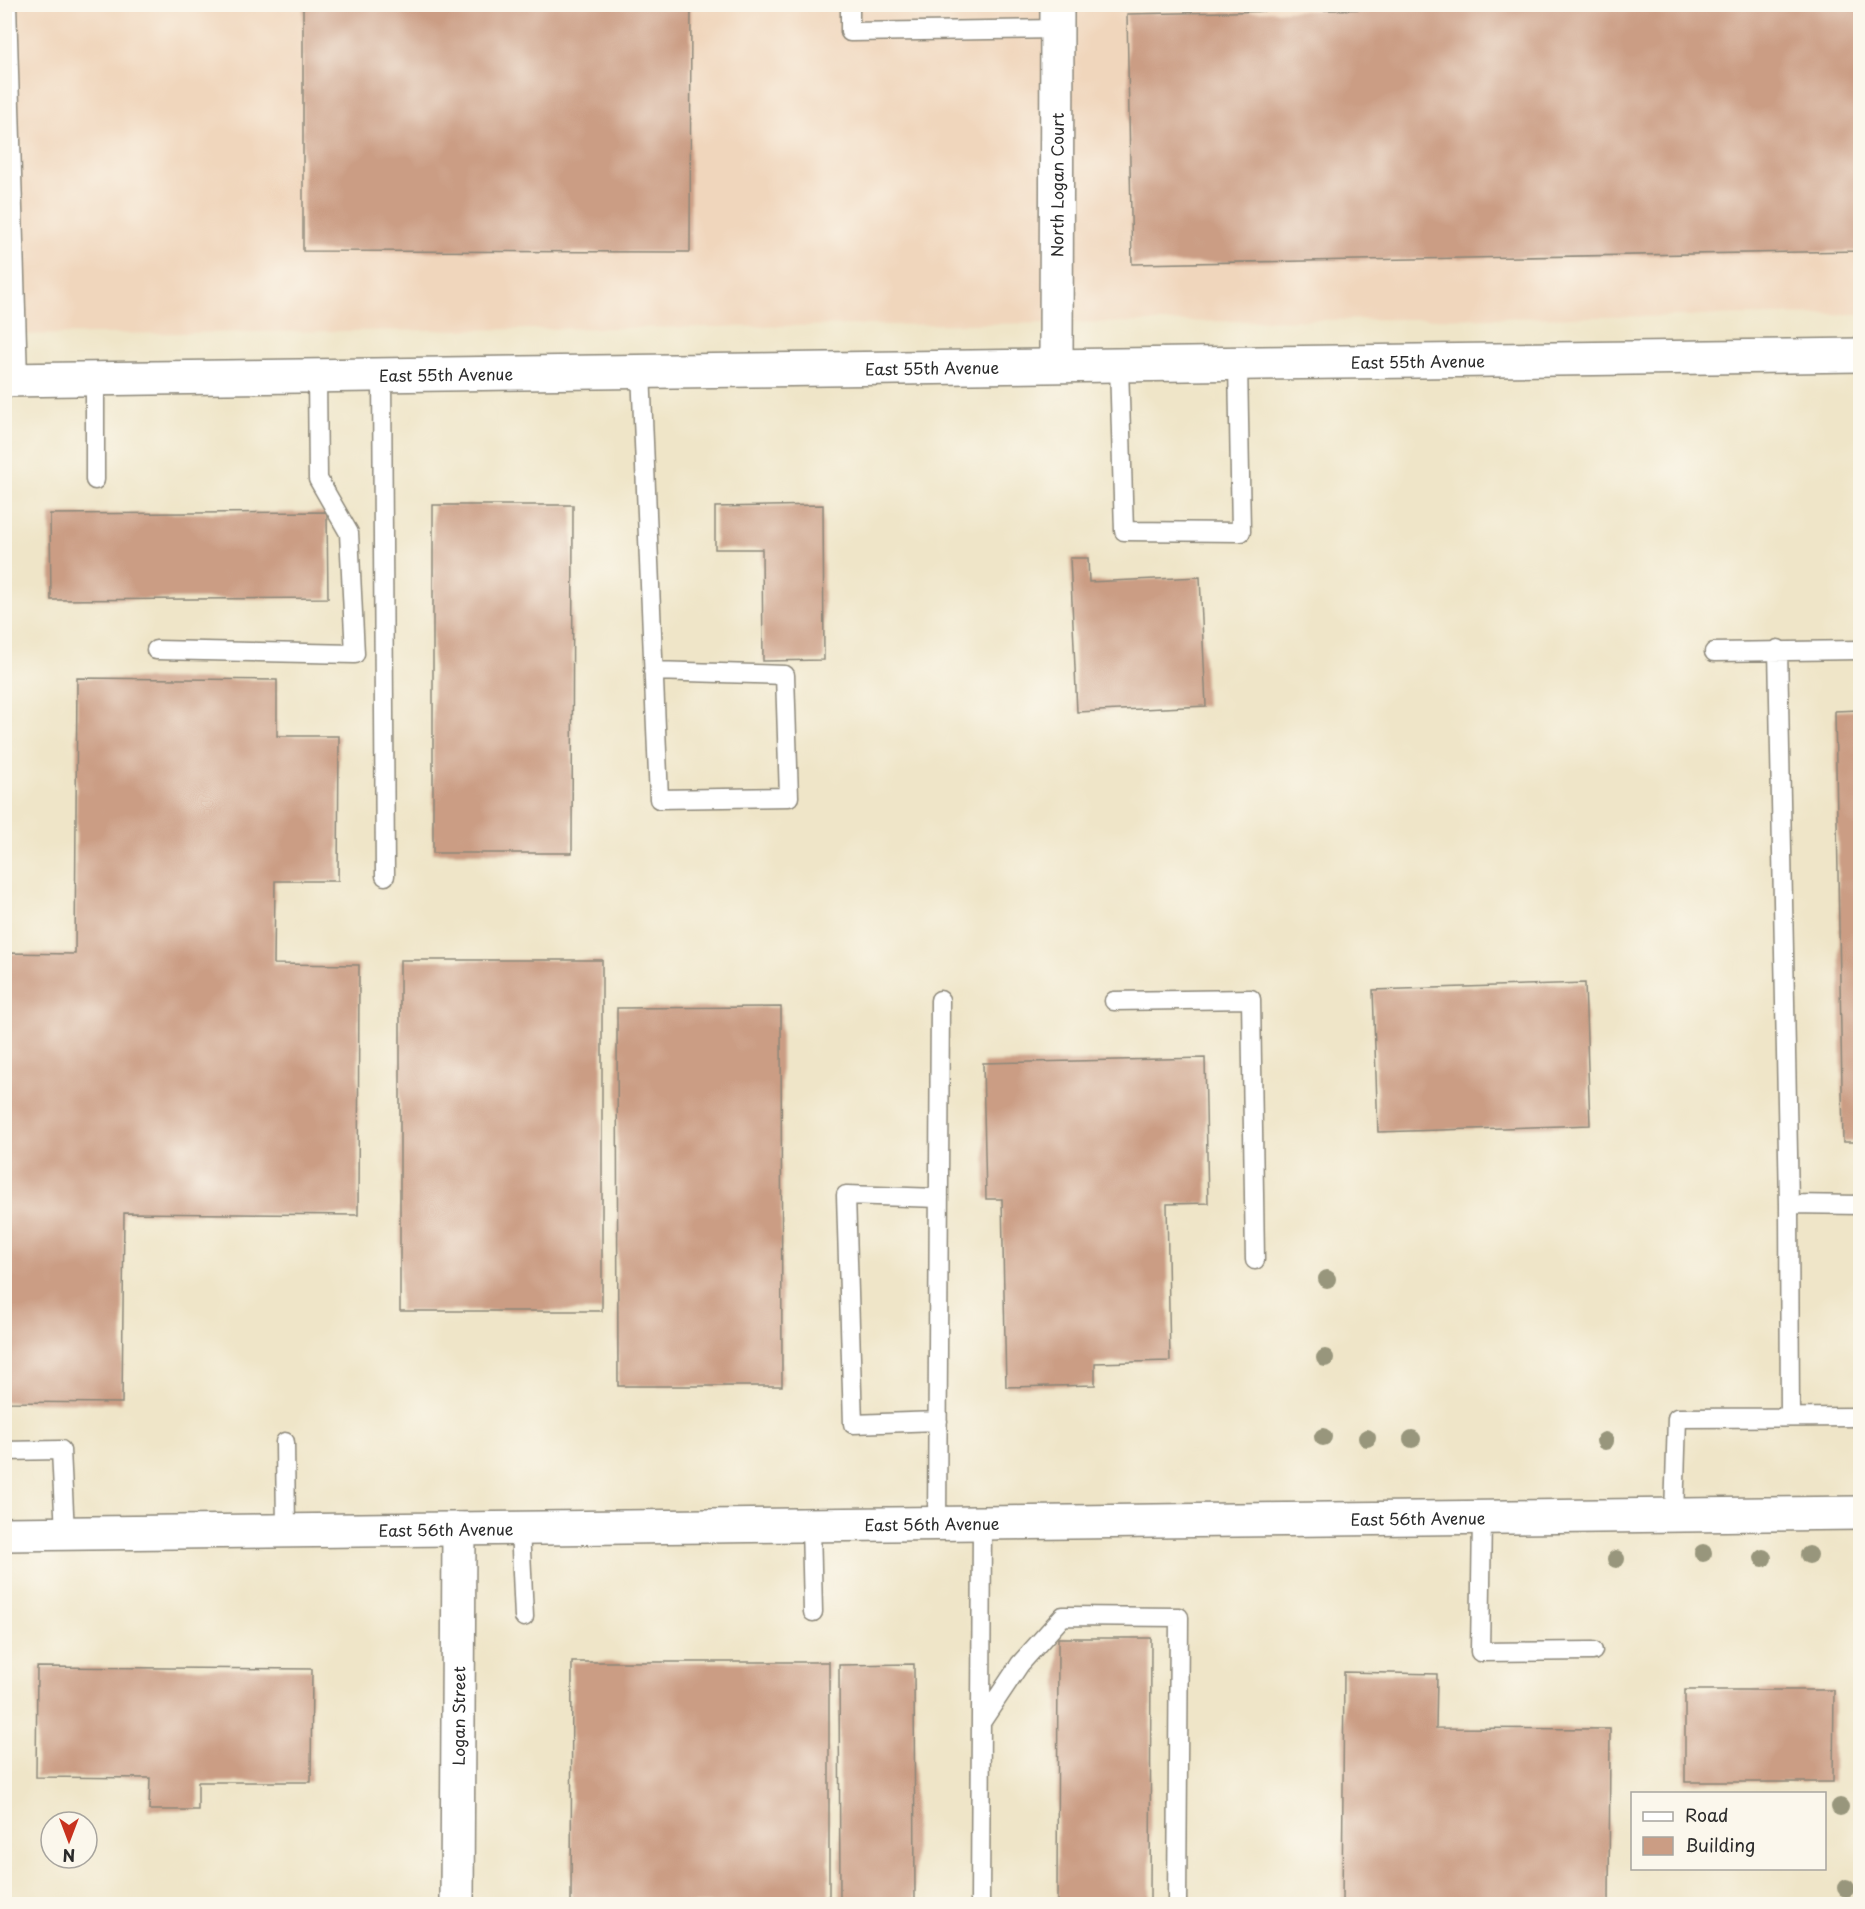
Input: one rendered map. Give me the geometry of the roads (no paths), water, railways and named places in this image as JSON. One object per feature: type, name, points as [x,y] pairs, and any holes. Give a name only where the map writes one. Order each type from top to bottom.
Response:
[{"type":"street","name":"North Logan Court","points":[[1056,366],[1057,17]]},
{"type":"street","name":"East 55th Avenue","points":[[11,380],[1860,355]]},
{"type":"street","name":"East 56th Avenue","points":[[4,1534],[1860,1513]]},
{"type":"street","name":"Logan Street","points":[[457,1905],[459,1529]]},
{"type":"lane","points":[[7,4],[11,380]]},
{"type":"lane","points":[[850,4],[850,32],[1057,17]]},
{"type":"lane","points":[[1119,365],[1124,531],[1241,532],[1238,363]]},
{"type":"lane","points":[[640,371],[653,671],[659,799],[789,797],[785,675],[653,671]]},
{"type":"lane","points":[[382,374],[385,876]]},
{"type":"lane","points":[[156,650],[354,654],[349,533],[318,479],[317,375]]},
{"type":"lane","points":[[95,378],[96,480]]},
{"type":"lane","points":[[1714,652],[1778,649],[1860,650]]},
{"type":"lane","points":[[1778,649],[1789,1204],[1790,1417]]},
{"type":"lane","points":[[1114,1001],[1251,999],[1255,1260]]},
{"type":"lane","points":[[937,1524],[940,1000]]},
{"type":"lane","points":[[938,1421],[853,1424],[846,1196],[939,1198]]},
{"type":"lane","points":[[1789,1204],[1860,1205]]},
{"type":"lane","points":[[1674,1515],[1677,1418],[1860,1417]]},
{"type":"lane","points":[[285,1442],[286,1531]]},
{"type":"lane","points":[[4,1451],[61,1450],[65,1533]]},
{"type":"lane","points":[[1482,1517],[1480,1652],[1593,1652]]},
{"type":"lane","points":[[980,1905],[982,1523]]},
{"type":"lane","points":[[811,1525],[813,1612]]},
{"type":"lane","points":[[520,1528],[524,1617]]},
{"type":"lane","points":[[982,1721],[1020,1664],[1063,1616],[1179,1617],[1181,1713],[1177,1905]]}]
